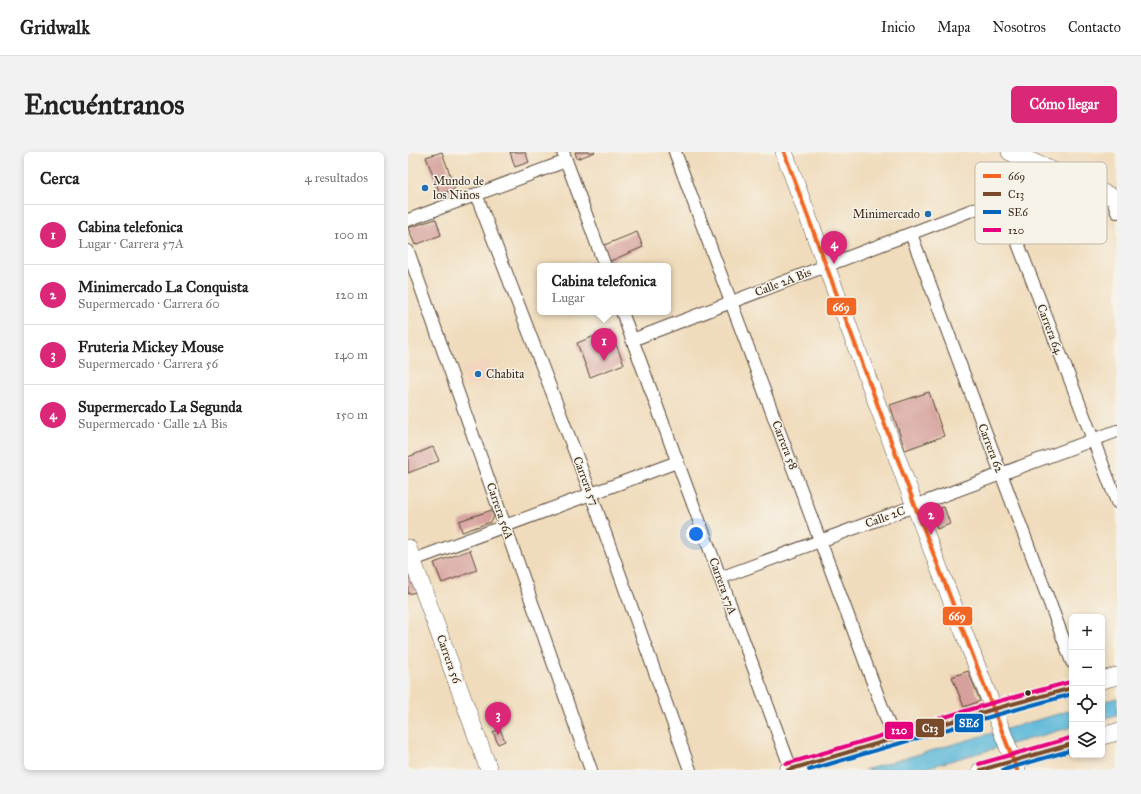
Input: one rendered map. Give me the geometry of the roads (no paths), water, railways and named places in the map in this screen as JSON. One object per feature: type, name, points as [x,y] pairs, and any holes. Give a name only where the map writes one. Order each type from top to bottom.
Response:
[{"type":"street","name":"Carrera 58","points":[[675,152],[894,739]]},
{"type":"street","points":[[784,152],[915,506],[1013,760]]},
{"type":"street","points":[[1017,153],[1035,162]]},
{"type":"street","points":[[408,220],[476,194],[564,156],[604,263]]},
{"type":"street","name":"Carrera 57","points":[[476,194],[590,494],[690,770]]},
{"type":"street","name":"Calle 2A Bis","points":[[632,340],[975,209]]},
{"type":"street","name":"Carrera 62","points":[[911,234],[1069,654]]},
{"type":"street","name":"Carrera 64","points":[[1018,244],[1117,502]]},
{"type":"street","name":"Carrera 56A","points":[[408,251],[591,770]]},
{"type":"street","name":"Carrera 57A","points":[[623,315],[790,770]]},
{"type":"street","name":"Calle 2C","points":[[720,578],[1117,431]]},
{"type":"street","points":[[410,556],[505,526],[677,462]]},
{"type":"street","name":"Carrera 56","points":[[410,556],[489,770]]},
{"type":"street","points":[[1105,679],[1117,676]]},
{"type":"street","points":[[790,770],[894,739],[996,715],[1069,689]]},
{"type":"street","points":[[1105,735],[1117,732]]},
{"type":"street","points":[[982,770],[1069,745]]},
{"type":"water","points":[[1117,698],[1117,715],[1105,718],[1105,701]]},
{"type":"water","points":[[1069,711],[1069,728],[918,770],[864,770]]},
{"type":"place","name":"Mundo de los Niños","points":[[425,188]]},
{"type":"place","name":"Minimercado","points":[[928,214]]},
{"type":"place","name":"Supermercado La Segunda","points":[[834,264]]},
{"type":"place","name":"Cabina telefonica","points":[[604,361]]},
{"type":"place","name":"Chabita","points":[[478,374]]},
{"type":"place","name":"Minimercado La Conquista","points":[[931,535]]},
{"type":"place","name":"Fruteria Mickey Mouse","points":[[498,735]]}]
